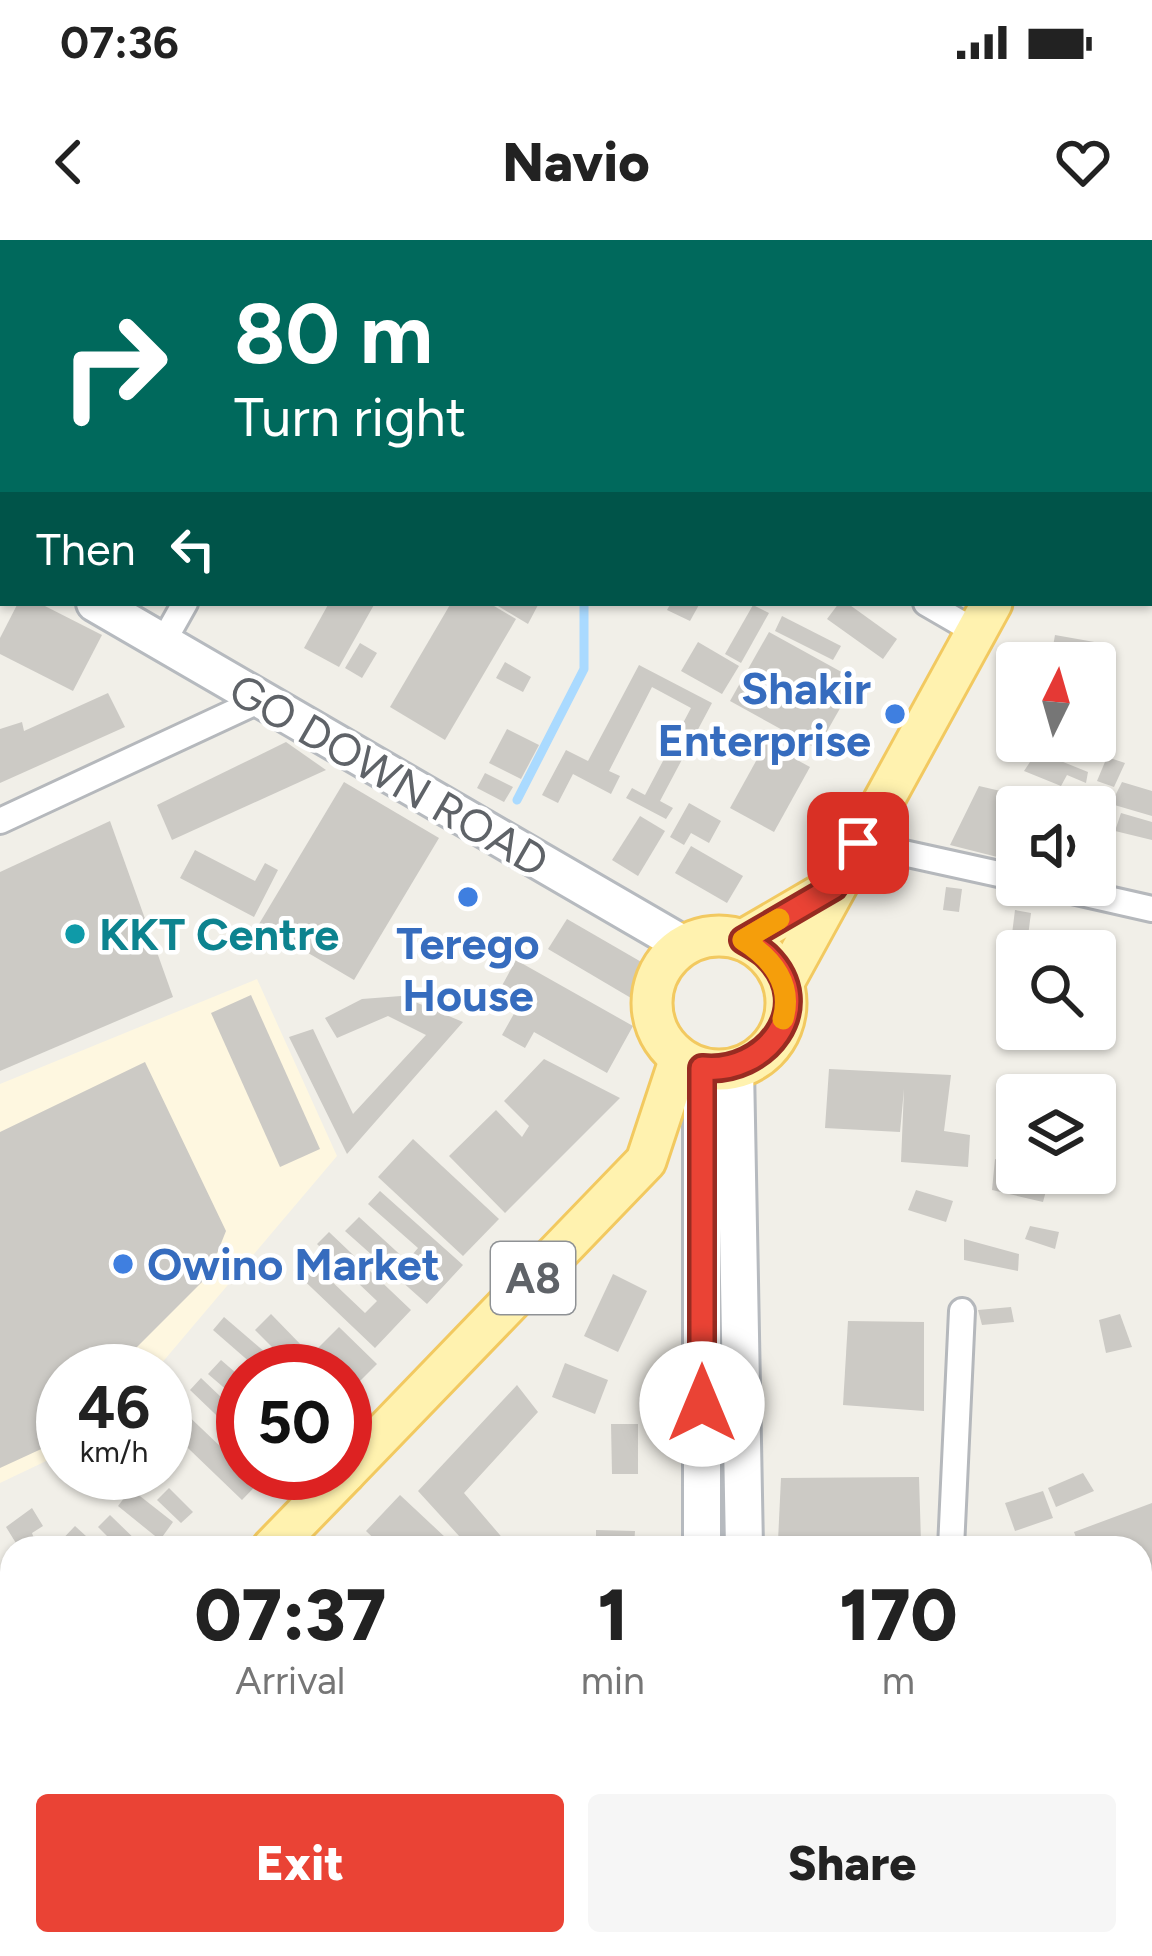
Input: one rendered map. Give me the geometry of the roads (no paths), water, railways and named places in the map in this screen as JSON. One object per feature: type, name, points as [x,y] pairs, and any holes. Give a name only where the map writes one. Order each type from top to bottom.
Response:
[{"type":"main road","name":"GO DOWN ROAD","points":[[100,606],[684,945]]},
{"type":"main road","points":[[784,982],[984,618]]},
{"type":"main road","points":[[743,940],[834,887]]},
{"type":"main road","points":[[713,936],[743,940],[768,956],[784,982],[786,1010],[778,1036],[760,1056],[706,1065],[662,1039],[652,1014],[653,987],[664,963],[684,945],[713,936]]},
{"type":"main road","points":[[702,1536],[706,1065]]},
{"type":"main road","points":[[706,1065],[743,1536]]},
{"type":"main road","name":"A8","points":[[372,1445],[646,1161],[706,1065]]},
{"type":"main road","name":"A8","points":[[284,1536],[319,1500]]},
{"type":"street","points":[[162,644],[183,606]]},
{"type":"street","points":[[938,606],[984,618]]},
{"type":"street","points":[[0,821],[258,701]]},
{"type":"street","points":[[858,843],[996,873]]},
{"type":"street","points":[[1116,901],[1152,909]]},
{"type":"street","points":[[953,1536],[962,1311]]},
{"type":"waterway","points":[[517,800],[584,669],[584,606]]},
{"type":"place","name":"Shakir Enterprise","points":[[895,714]]},
{"type":"place","name":"Terego House","points":[[468,897]]},
{"type":"place","name":"KKT Centre","points":[[75,934]]},
{"type":"place","name":"Owino Market","points":[[123,1264]]}]
